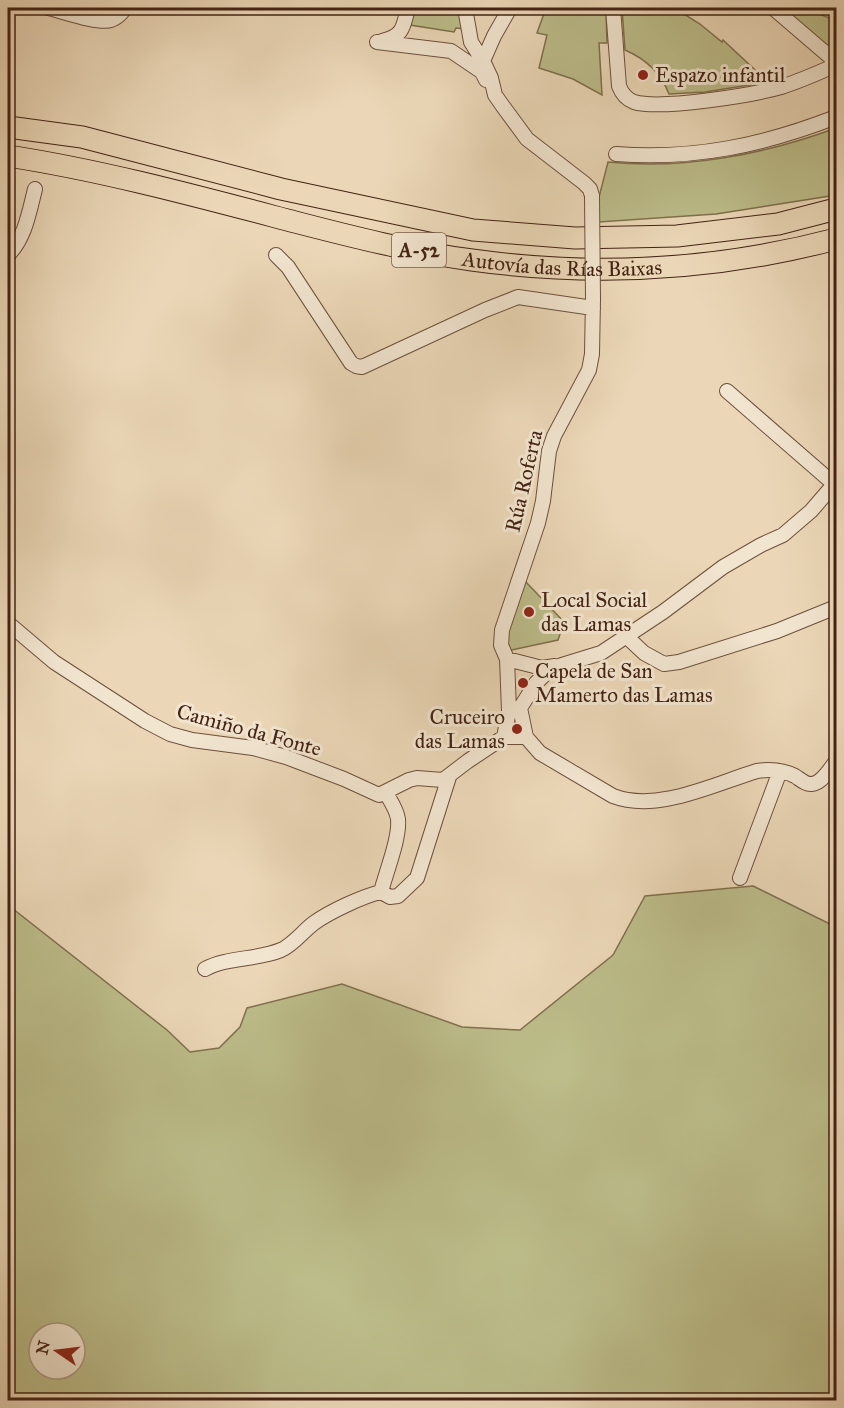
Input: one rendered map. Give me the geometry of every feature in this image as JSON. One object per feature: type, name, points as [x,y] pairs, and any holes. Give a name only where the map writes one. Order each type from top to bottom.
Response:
[{"type":"highway","name":"Autovía das Rías Baixas","points":[[8,127],[82,137],[281,189],[474,230],[575,238],[677,236],[778,224],[837,208]]},
{"type":"highway","name":"Autovía das Rías Baixas","points":[[8,156],[149,184],[375,242],[470,260],[518,266],[613,270],[708,263],[803,248],[837,239]]},
{"type":"street","points":[[48,8],[103,21],[113,20],[125,8]]},
{"type":"street","points":[[408,8],[401,32],[395,38],[377,42],[451,51],[482,72],[495,95]]},
{"type":"street","points":[[465,8],[471,42],[491,78],[495,95]]},
{"type":"street","points":[[613,8],[619,86],[623,95],[632,101],[642,103],[686,102],[770,89],[837,64],[773,8]]},
{"type":"street","points":[[830,8],[837,10]]},
{"type":"street","points":[[483,61],[506,9]]},
{"type":"street","name":"Rúa Roferta","points":[[495,95],[527,139],[584,183],[590,189],[592,196],[593,304],[589,370],[554,436],[549,451],[538,523],[502,630],[501,645],[507,659],[514,709]]},
{"type":"street","points":[[616,153],[646,156],[742,147],[794,133],[837,117]]},
{"type":"street","points":[[8,255],[15,248],[27,223],[35,189]]},
{"type":"street","points":[[276,255],[288,267],[351,363],[356,366],[362,366],[484,310],[518,297],[593,304]]},
{"type":"street","points":[[507,659],[542,668],[562,665],[601,653],[627,637],[723,567],[783,535],[811,511],[835,483],[726,391]]},
{"type":"street","points":[[627,637],[644,653],[664,664],[679,662],[777,631],[837,607]]},
{"type":"street","name":"Camiño da Fonte","points":[[8,623],[54,662],[170,734],[192,740],[253,748],[286,757],[344,779],[370,793],[379,795],[386,793]]},
{"type":"street","points":[[504,737],[514,709],[546,673],[562,665]]},
{"type":"street","points":[[514,709],[526,737],[540,753],[625,801],[663,801],[768,769],[780,771],[812,784],[819,781],[837,760]]},
{"type":"street","points":[[381,892],[398,829],[398,817],[386,793],[409,780],[417,778],[437,781],[449,777],[504,737],[526,737]]},
{"type":"street","points":[[740,878],[780,771]]},
{"type":"street","points":[[205,969],[212,965],[247,959],[284,948],[328,914],[371,895],[381,892],[390,897],[398,896],[417,878],[449,777]]},
{"type":"green space","points":[[412,8],[462,8],[465,29],[456,28],[454,32],[410,25]]},
{"type":"green space","points":[[546,8],[606,9],[607,43],[599,43],[602,95],[573,79],[539,68],[547,35],[537,33]]},
{"type":"green space","points":[[622,8],[676,8],[722,42],[723,40],[768,82],[705,92],[669,94],[652,67],[625,50]]},
{"type":"green space","points":[[784,8],[806,8],[836,21],[836,56]]},
{"type":"green space","points":[[836,128],[836,195],[716,214],[599,222],[598,201],[608,162],[666,164],[724,158],[782,145]]},
{"type":"green space","points":[[524,580],[564,622],[558,640],[507,651],[505,642]]},
{"type":"green space","points":[[753,886],[836,927],[836,1400],[8,1400],[8,905],[167,1030],[190,1052],[219,1048],[240,1027],[247,1008],[342,984],[462,1027],[520,1030],[613,955],[645,896]]},
{"type":"place","name":"Espazo infantil","points":[[643,75]]},
{"type":"place","name":"Local Social das Lamas","points":[[529,612]]},
{"type":"place","name":"Capela de San Mamerto das Lamas","points":[[523,683]]},
{"type":"place","name":"Cruceiro das Lamas","points":[[517,729]]}]
